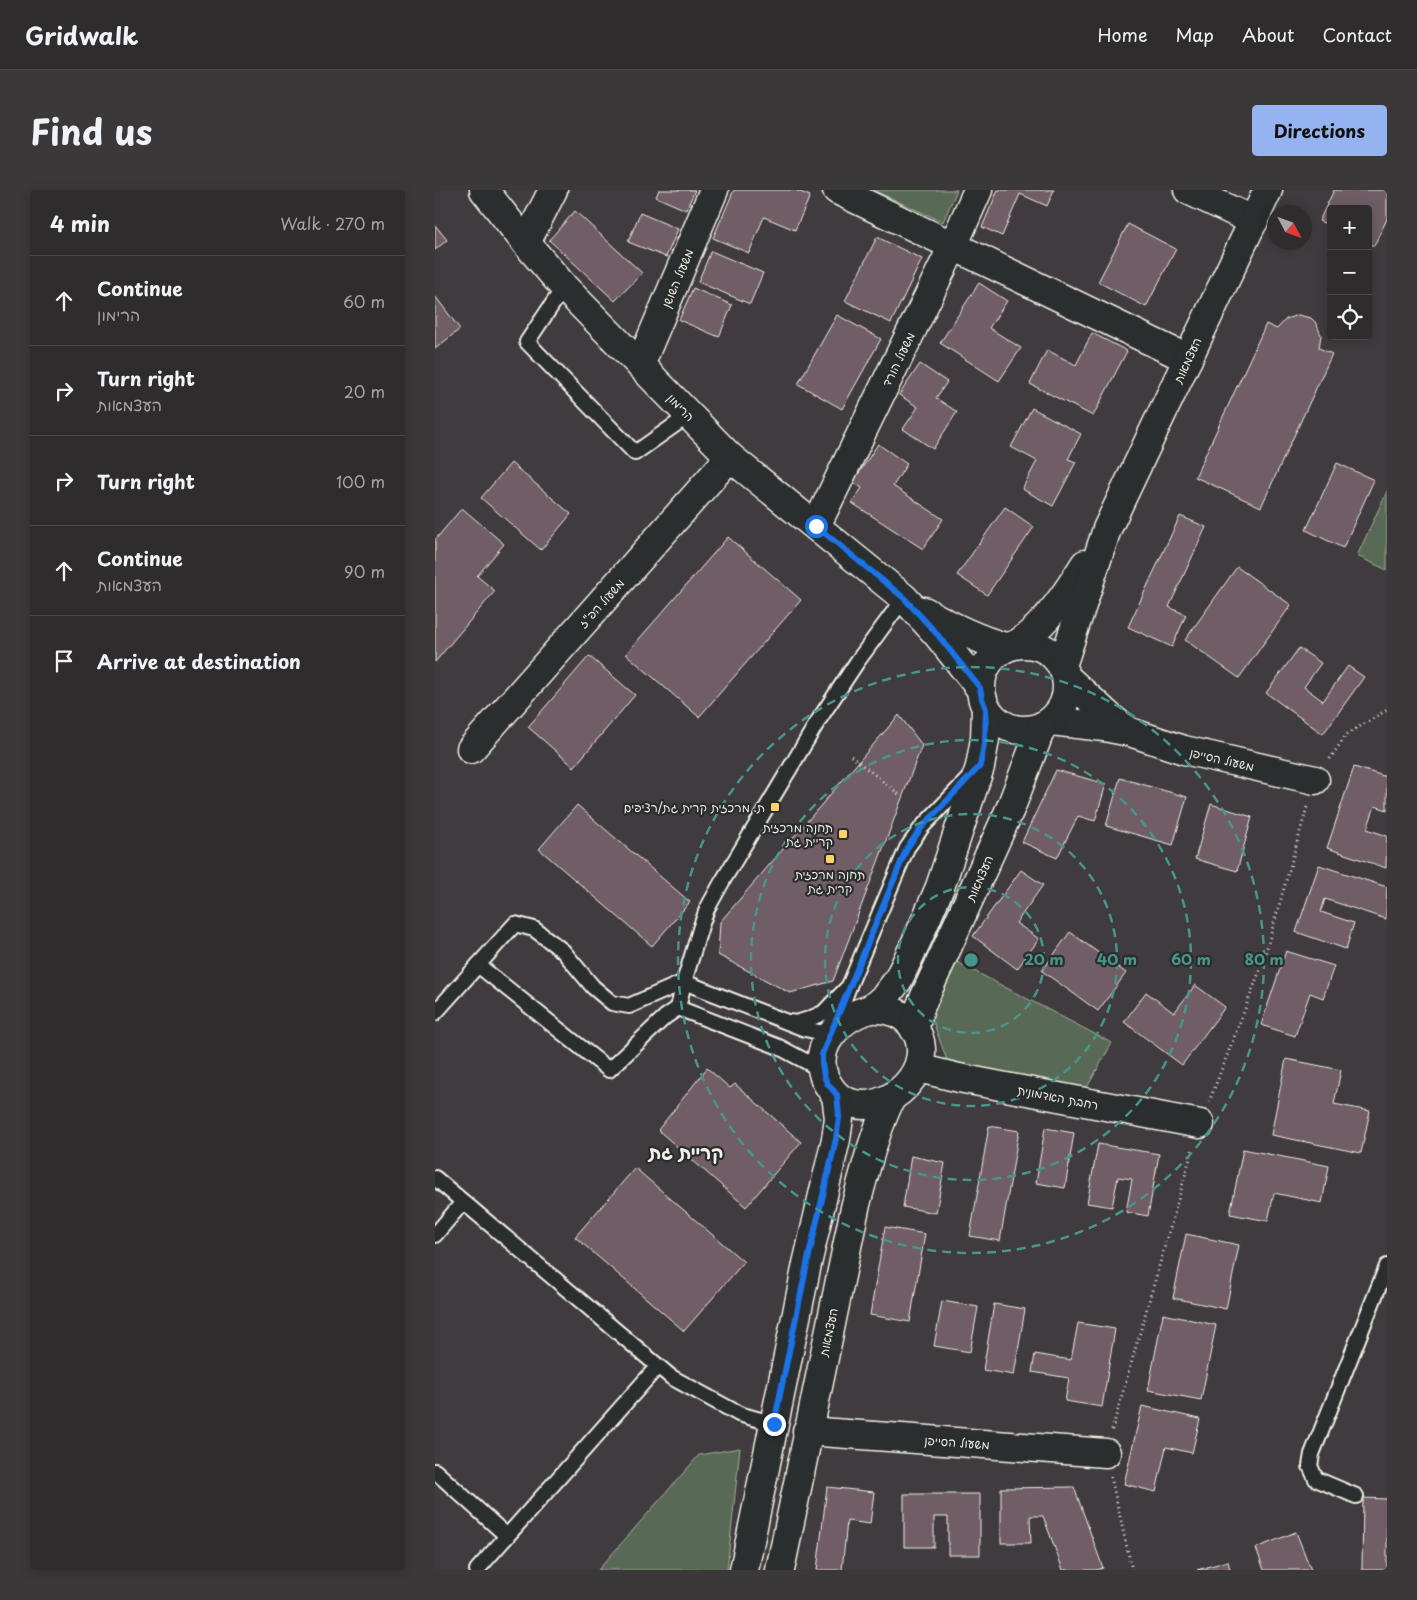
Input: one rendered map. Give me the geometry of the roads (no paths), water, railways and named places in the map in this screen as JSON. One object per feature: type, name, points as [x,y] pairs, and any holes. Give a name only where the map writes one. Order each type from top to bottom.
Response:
[{"type":"street","name":"הרימון","points":[[484,190],[564,287],[730,457],[904,598],[943,641],[983,698]]},
{"type":"street","points":[[526,243],[553,190]]},
{"type":"street","name":"משעול השושן","points":[[640,365],[714,190]]},
{"type":"street","points":[[837,190],[1188,359]]},
{"type":"street","name":"משעול הורד","points":[[816,526],[953,246],[978,190]]},
{"type":"street","points":[[1188,190],[1254,221]]},
{"type":"street","name":"העצמאות","points":[[1011,646],[1042,624],[1055,608],[1107,529],[1268,190]]},
{"type":"street","name":"משעול הפ\"ז","points":[[471,749],[730,457]]},
{"type":"street","name":"העצמאות","points":[[1064,672],[1107,529]]},
{"type":"street","name":"הרימון","points":[[904,598],[963,632],[985,642],[1011,646]]},
{"type":"street","points":[[871,1009],[885,997],[898,980],[919,938],[940,887],[980,766],[985,739],[983,698],[982,675],[987,664],[995,655],[1011,646],[1031,644],[1043,648],[1054,655],[1064,672],[1067,690],[1065,702],[1059,712],[1047,724],[1030,730],[1011,728],[994,719],[983,698]]},
{"type":"street","name":"משעול הסייפן","points":[[1064,672],[1111,718],[1131,732]]},
{"type":"street","name":"העצמאות","points":[[914,1029],[921,1005],[1047,724]]},
{"type":"street","name":"משעול הסייפן","points":[[1047,724],[1104,726],[1131,732],[1184,750],[1315,780]]},
{"type":"street","points":[[871,1009],[889,1010],[909,1022],[914,1029],[919,1038],[921,1048],[918,1068],[908,1084],[891,1098],[881,1102],[861,1105],[843,1100],[827,1083],[822,1070],[822,1054],[831,1033],[844,1020],[871,1009]]},
{"type":"street","name":"רחבת האדמונית","points":[[918,1068],[959,1078],[1200,1124]]},
{"type":"street","points":[[744,1570],[807,1264],[836,1139],[839,1118],[837,1095]]},
{"type":"street","name":"העצמאות","points":[[780,1570],[807,1431],[855,1208],[869,1153],[891,1098]]},
{"type":"street","name":"משעול הסייפן","points":[[807,1431],[1106,1453]]},
{"type":"lane","points":[[564,287],[527,342],[635,453],[689,416]]},
{"type":"lane","points":[[478,965],[609,1070],[677,1008],[683,982],[707,909],[839,689],[904,598]]},
{"type":"lane","points":[[435,1013],[515,924],[534,929],[563,951],[593,987],[612,1003],[629,1006],[683,982],[805,1030],[831,1033],[907,848],[922,827],[980,766]]},
{"type":"lane","points":[[785,1022],[796,1023],[823,1014],[849,986]]},
{"type":"lane","points":[[677,1008],[779,1047],[822,1070]]},
{"type":"lane","points":[[435,1178],[671,1377],[739,1414],[774,1424]]},
{"type":"lane","points":[[435,1234],[463,1202]]},
{"type":"lane","points":[[1356,1496],[1316,1478],[1310,1466],[1312,1454],[1383,1286],[1387,1266]]},
{"type":"lane","points":[[477,1570],[659,1366]]},
{"type":"lane","points":[[435,1471],[507,1536]]},
{"type":"place","name":"ת. מרכזית קרית גת/רציפים","points":[[775,807]]},
{"type":"place","name":"תחנה מרכזית קריית גת","points":[[843,834]]},
{"type":"place","name":"תחנה מרכזית קרית גת","points":[[830,859]]},
{"type":"district","name":"קריית גת","points":[[686,1151]]}]
